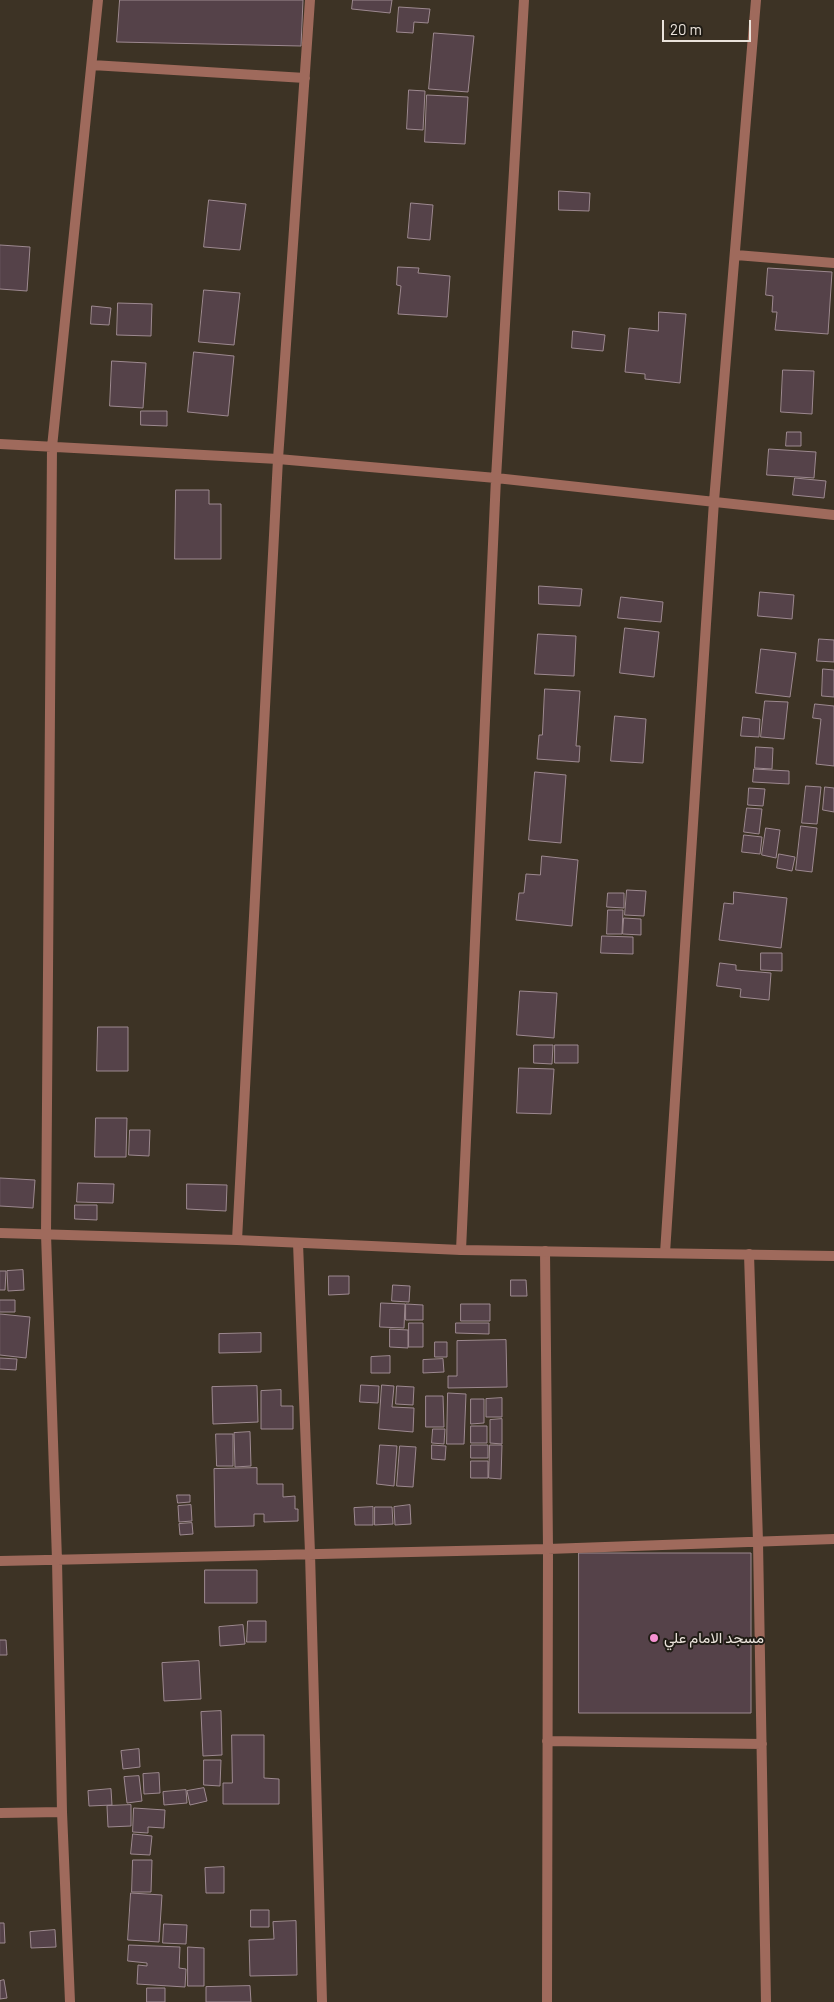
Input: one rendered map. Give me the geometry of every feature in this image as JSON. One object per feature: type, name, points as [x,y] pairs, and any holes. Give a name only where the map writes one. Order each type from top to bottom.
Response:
[{"type":"street","points":[[70,2002],[62,1812],[57,1560],[46,1234],[52,447],[98,0]]},
{"type":"street","points":[[237,1240],[278,459],[310,0]]},
{"type":"street","points":[[461,1250],[496,478],[524,0]]},
{"type":"street","points":[[665,1253],[714,501],[756,0]]},
{"type":"street","points":[[92,65],[305,78]]},
{"type":"street","points":[[736,255],[834,263]]},
{"type":"street","points":[[0,444],[278,459],[496,478],[834,515]]},
{"type":"street","points":[[0,1233],[237,1240],[461,1250],[834,1256]]},
{"type":"street","points":[[298,1243],[310,1553],[322,2002]]},
{"type":"street","points":[[545,1251],[548,1549],[547,2002]]},
{"type":"street","points":[[749,1254],[758,1542],[766,2002]]},
{"type":"street","points":[[0,1561],[548,1549],[834,1539]]},
{"type":"street","points":[[547,1741],[762,1744]]},
{"type":"street","points":[[0,1814],[62,1812]]},
{"type":"building","points":[[120,0],[303,0],[301,46],[117,42]]},
{"type":"building","points":[[353,0],[392,0],[390,13],[352,9]]},
{"type":"building","points":[[399,7],[430,9],[428,23],[414,22],[413,33],[397,32]]},
{"type":"building","points":[[434,33],[474,36],[468,92],[429,89]]},
{"type":"building","points":[[409,90],[425,91],[423,130],[407,129]]},
{"type":"building","points":[[427,95],[468,97],[465,144],[425,142]]},
{"type":"building","points":[[559,191],[590,193],[589,211],[559,210]]},
{"type":"building","points":[[209,200],[246,204],[240,250],[204,247]]},
{"type":"building","points":[[411,203],[433,205],[430,240],[408,238]]},
{"type":"building","points":[[0,245],[30,247],[27,291],[0,289]]},
{"type":"building","points":[[398,267],[419,268],[418,273],[450,276],[447,317],[398,314],[401,286],[397,285]]},
{"type":"building","points":[[768,268],[832,272],[828,334],[775,330],[777,312],[772,312],[773,296],[766,295]]},
{"type":"building","points":[[204,290],[240,293],[234,345],[199,342]]},
{"type":"building","points":[[118,303],[152,304],[151,336],[117,335]]},
{"type":"building","points":[[92,306],[111,308],[109,325],[91,324]]},
{"type":"building","points":[[659,312],[686,314],[680,383],[645,379],[645,374],[625,372],[629,328],[658,331]]},
{"type":"building","points":[[573,331],[605,335],[603,351],[572,348]]},
{"type":"building","points":[[194,352],[234,356],[228,416],[188,412]]},
{"type":"building","points":[[112,361],[146,363],[143,408],[110,406]]},
{"type":"building","points":[[783,370],[814,371],[812,414],[781,412]]},
{"type":"building","points":[[141,411],[167,411],[167,426],[141,425]]},
{"type":"building","points":[[787,432],[801,432],[801,446],[786,446]]},
{"type":"building","points":[[769,449],[816,452],[814,478],[767,475]]},
{"type":"building","points":[[795,478],[826,481],[824,498],[793,495]]},
{"type":"building","points":[[176,490],[209,490],[209,504],[221,504],[221,559],[175,559]]},
{"type":"building","points":[[539,586],[582,589],[580,606],[539,604]]},
{"type":"building","points":[[760,592],[794,595],[792,619],[758,616]]},
{"type":"building","points":[[621,597],[663,602],[661,622],[618,618]]},
{"type":"building","points":[[625,628],[659,632],[654,677],[620,673]]},
{"type":"building","points":[[538,634],[576,636],[574,676],[535,674]]},
{"type":"building","points":[[819,639],[834,640],[834,662],[817,661]]},
{"type":"building","points":[[761,649],[796,653],[790,697],[756,693]]},
{"type":"building","points":[[823,669],[834,670],[834,697],[822,696]]},
{"type":"building","points":[[545,689],[580,691],[576,746],[580,746],[579,762],[537,759],[539,735],[542,735]]},
{"type":"building","points":[[765,701],[788,702],[784,739],[761,737]]},
{"type":"building","points":[[815,704],[834,706],[834,766],[816,764],[821,719],[813,718]]},
{"type":"building","points":[[615,716],[646,719],[643,763],[611,761]]},
{"type":"building","points":[[743,717],[760,719],[759,737],[741,736]]},
{"type":"building","points":[[756,747],[773,748],[772,769],[755,768]]},
{"type":"building","points":[[754,769],[789,771],[789,784],[753,782]]},
{"type":"building","points":[[535,772],[566,775],[561,843],[529,840]]},
{"type":"building","points":[[806,786],[821,787],[817,824],[802,823]]},
{"type":"building","points":[[825,787],[834,788],[834,812],[823,810]]},
{"type":"building","points":[[749,788],[765,789],[763,806],[748,805]]},
{"type":"building","points":[[747,808],[762,809],[759,834],[744,832]]},
{"type":"building","points":[[801,826],[817,828],[812,872],[796,870]]},
{"type":"building","points":[[766,828],[780,830],[776,858],[762,855]]},
{"type":"building","points":[[744,835],[762,837],[760,854],[742,852]]},
{"type":"building","points":[[779,854],[795,857],[792,871],[777,868]]},
{"type":"building","points":[[542,856],[578,860],[572,926],[516,920],[519,893],[524,893],[526,874],[540,875]]},
{"type":"building","points":[[627,890],[646,891],[644,916],[625,915]]},
{"type":"building","points":[[734,892],[787,898],[781,948],[719,940],[724,903],[733,904]]},
{"type":"building","points":[[608,893],[624,893],[624,908],[607,907]]},
{"type":"building","points":[[608,910],[623,910],[622,934],[607,934]]},
{"type":"building","points":[[624,918],[641,919],[641,935],[623,934]]},
{"type":"building","points":[[602,936],[633,937],[633,954],[601,953]]},
{"type":"building","points":[[761,953],[782,953],[782,971],[761,970]]},
{"type":"building","points":[[720,963],[736,965],[736,970],[771,973],[769,1000],[740,997],[741,989],[717,986]]},
{"type":"building","points":[[520,991],[557,993],[554,1038],[517,1035]]},
{"type":"building","points":[[98,1027],[128,1027],[128,1071],[97,1071]]},
{"type":"building","points":[[534,1045],[553,1045],[552,1064],[534,1063]]},
{"type":"building","points":[[555,1045],[578,1045],[578,1063],[555,1063]]},
{"type":"building","points":[[519,1068],[554,1069],[551,1114],[517,1113]]},
{"type":"building","points":[[96,1118],[127,1118],[126,1157],[95,1157]]},
{"type":"building","points":[[130,1130],[150,1130],[149,1156],[129,1155]]},
{"type":"building","points":[[0,1178],[35,1180],[33,1208],[0,1206]]},
{"type":"building","points":[[78,1183],[114,1184],[113,1203],[77,1202]]},
{"type":"building","points":[[187,1184],[227,1185],[226,1211],[187,1209]]},
{"type":"building","points":[[75,1205],[97,1205],[97,1220],[75,1219]]},
{"type":"building","points":[[23,1270],[24,1290],[8,1291],[7,1271]]},
{"type":"building","points":[[0,1271],[6,1271],[5,1290],[0,1290]]},
{"type":"building","points":[[329,1276],[349,1276],[349,1294],[329,1295]]},
{"type":"building","points":[[511,1280],[526,1280],[527,1296],[511,1296]]},
{"type":"building","points":[[393,1285],[410,1286],[409,1302],[392,1301]]},
{"type":"building","points":[[0,1300],[15,1300],[15,1312],[0,1312]]},
{"type":"building","points":[[381,1303],[405,1304],[404,1328],[380,1327]]},
{"type":"building","points":[[406,1304],[423,1305],[423,1320],[406,1320]]},
{"type":"building","points":[[461,1304],[490,1304],[490,1321],[461,1321]]},
{"type":"building","points":[[0,1314],[30,1317],[26,1358],[0,1355]]},
{"type":"building","points":[[409,1323],[423,1323],[423,1347],[409,1347]]},
{"type":"building","points":[[456,1323],[489,1323],[489,1334],[456,1333]]},
{"type":"building","points":[[390,1329],[408,1330],[408,1348],[390,1347]]},
{"type":"building","points":[[261,1333],[261,1352],[219,1353],[219,1334]]},
{"type":"building","points":[[506,1340],[507,1387],[448,1388],[448,1376],[457,1376],[457,1341]]},
{"type":"building","points":[[435,1342],[447,1342],[447,1357],[435,1357]]},
{"type":"building","points":[[390,1356],[390,1373],[371,1373],[371,1357]]},
{"type":"building","points":[[0,1358],[17,1359],[16,1370],[0,1369]]},
{"type":"building","points":[[443,1359],[444,1372],[423,1373],[423,1360]]},
{"type":"building","points":[[361,1385],[379,1386],[378,1403],[360,1402]]},
{"type":"building","points":[[382,1385],[394,1386],[392,1407],[414,1408],[413,1432],[379,1429]]},
{"type":"building","points":[[257,1386],[258,1422],[213,1424],[212,1387]]},
{"type":"building","points":[[397,1386],[414,1387],[413,1405],[396,1404]]},
{"type":"building","points":[[281,1390],[281,1406],[293,1406],[293,1429],[261,1429],[261,1391]]},
{"type":"building","points":[[448,1393],[466,1394],[464,1444],[447,1444]]},
{"type":"building","points":[[426,1396],[443,1396],[444,1427],[426,1427]]},
{"type":"building","points":[[502,1398],[502,1417],[486,1417],[486,1399]]},
{"type":"building","points":[[471,1399],[484,1399],[484,1423],[471,1424]]},
{"type":"building","points":[[502,1419],[502,1444],[490,1443],[490,1420]]},
{"type":"building","points":[[471,1426],[487,1426],[487,1443],[471,1443]]},
{"type":"building","points":[[433,1429],[445,1429],[444,1444],[432,1443]]},
{"type":"building","points":[[250,1432],[251,1466],[235,1467],[234,1433]]},
{"type":"building","points":[[216,1434],[233,1434],[233,1466],[217,1466]]},
{"type":"building","points":[[380,1445],[397,1446],[394,1486],[377,1484]]},
{"type":"building","points":[[432,1445],[446,1446],[445,1460],[432,1459]]},
{"type":"building","points":[[471,1445],[488,1445],[488,1458],[471,1458]]},
{"type":"building","points":[[490,1445],[502,1445],[501,1479],[489,1478]]},
{"type":"building","points":[[400,1446],[416,1447],[413,1487],[397,1486]]},
{"type":"building","points":[[471,1461],[488,1461],[488,1478],[471,1478]]},
{"type":"building","points":[[257,1468],[257,1484],[283,1484],[283,1497],[295,1496],[295,1509],[298,1509],[298,1521],[264,1522],[264,1514],[254,1514],[254,1526],[215,1527],[214,1469]]},
{"type":"building","points":[[177,1495],[190,1495],[190,1502],[178,1503]]},
{"type":"building","points":[[191,1505],[192,1521],[179,1522],[178,1506]]},
{"type":"building","points":[[410,1505],[411,1524],[395,1525],[394,1507]]},
{"type":"building","points":[[373,1507],[373,1525],[355,1525],[354,1508]]},
{"type":"building","points":[[375,1507],[392,1507],[393,1524],[375,1525]]},
{"type":"building","points":[[192,1523],[193,1534],[180,1535],[179,1524]]},
{"type":"building","points":[[579,1553],[751,1553],[751,1713],[579,1713]]},
{"type":"building","points":[[205,1570],[257,1570],[257,1603],[205,1603]]},
{"type":"building","points":[[248,1621],[266,1621],[266,1642],[247,1642]]},
{"type":"building","points":[[243,1625],[245,1644],[220,1646],[219,1627]]},
{"type":"building","points":[[0,1640],[6,1640],[7,1655],[0,1655]]},
{"type":"building","points":[[199,1661],[201,1699],[164,1701],[162,1663]]},
{"type":"building","points":[[221,1711],[222,1755],[203,1756],[201,1712]]},
{"type":"building","points":[[232,1735],[264,1735],[264,1778],[279,1779],[279,1804],[223,1804],[223,1783],[232,1783]]},
{"type":"building","points":[[139,1749],[140,1767],[123,1769],[121,1751]]},
{"type":"building","points":[[204,1760],[221,1760],[220,1786],[204,1785]]},
{"type":"building","points":[[159,1773],[160,1793],[144,1794],[143,1774]]},
{"type":"building","points":[[139,1776],[142,1801],[127,1803],[124,1777]]},
{"type":"building","points":[[204,1788],[207,1801],[190,1805],[187,1791]]},
{"type":"building","points":[[111,1789],[112,1805],[89,1806],[88,1791]]},
{"type":"building","points":[[186,1790],[187,1803],[164,1805],[163,1792]]},
{"type":"building","points":[[131,1805],[131,1826],[108,1827],[107,1806]]},
{"type":"building","points":[[134,1808],[165,1810],[164,1828],[148,1827],[148,1833],[133,1832]]},
{"type":"building","points":[[133,1834],[152,1836],[150,1855],[131,1854]]},
{"type":"building","points":[[133,1860],[152,1860],[151,1892],[132,1892]]},
{"type":"building","points":[[224,1867],[224,1893],[206,1893],[205,1868]]},
{"type":"building","points":[[131,1893],[162,1895],[159,1942],[128,1940]]},
{"type":"building","points":[[251,1910],[269,1910],[269,1927],[251,1927]]},
{"type":"building","points":[[296,1921],[297,1975],[250,1976],[249,1940],[274,1939],[273,1922]]},
{"type":"building","points":[[0,1923],[4,1923],[5,1943],[0,1943]]},
{"type":"building","points":[[164,1924],[187,1925],[186,1944],[163,1943]]},
{"type":"building","points":[[55,1930],[56,1947],[31,1948],[30,1932]]},
{"type":"building","points":[[129,1945],[180,1947],[179,1968],[186,1969],[185,1987],[137,1984],[138,1965],[147,1966],[147,1963],[128,1961]]},
{"type":"building","points":[[188,1947],[204,1948],[204,1986],[188,1986]]},
{"type":"building","points":[[4,1980],[7,1998],[0,1999],[0,1981]]},
{"type":"building","points":[[250,1986],[251,2002],[206,2002],[206,1987]]},
{"type":"building","points":[[147,1988],[165,1988],[165,2002],[147,2002]]},
{"type":"place","name":"مسجد الامام علي","points":[[654,1638]]}]
